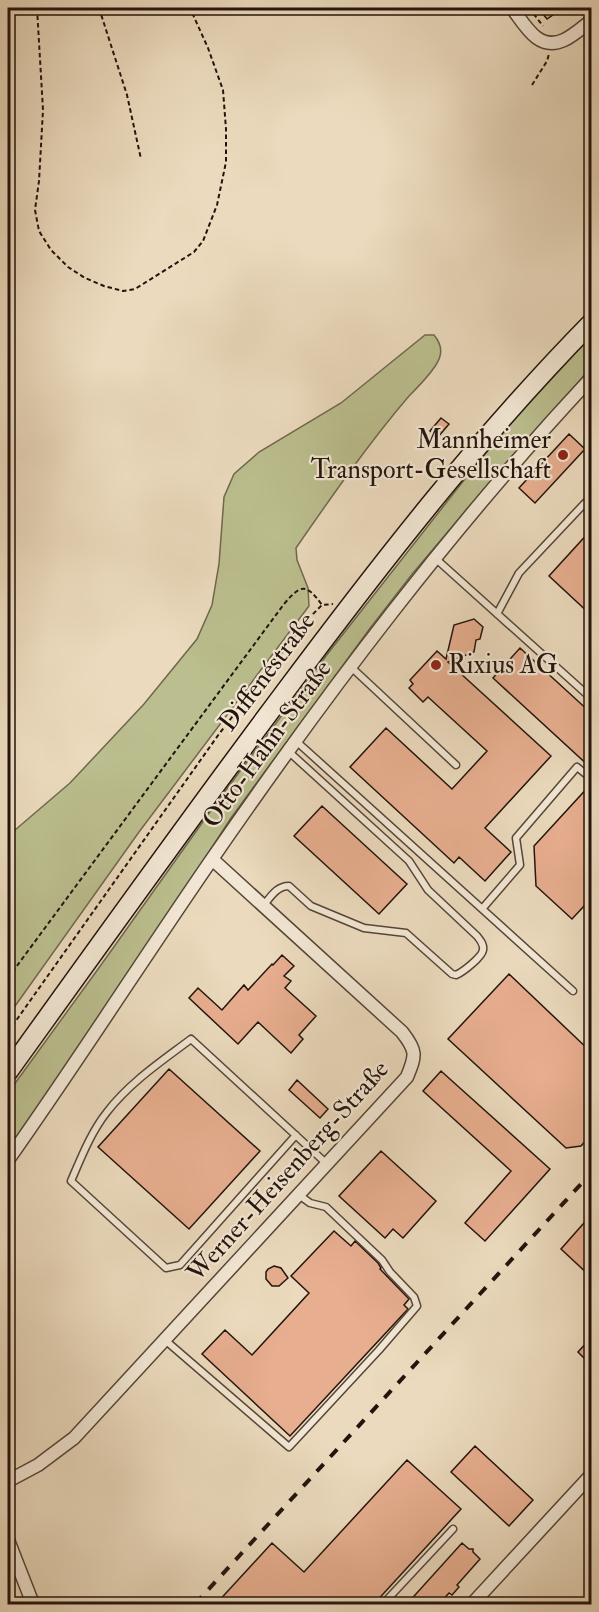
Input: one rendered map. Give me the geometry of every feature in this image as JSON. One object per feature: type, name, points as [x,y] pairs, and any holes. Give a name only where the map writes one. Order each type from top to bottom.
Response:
[{"type":"main road","name":"Diffenéstraße","points":[[8,1072],[350,604],[520,398],[591,322]]},
{"type":"street","points":[[512,8],[532,35],[551,44],[564,40],[591,20]]},
{"type":"street","name":"Otto-Hahn-Straße","points":[[8,1160],[65,1080],[212,859],[351,666],[435,558],[591,378]]},
{"type":"street","name":"Werner-Heisenberg-Straße","points":[[8,1481],[38,1466],[74,1438],[407,1077],[414,1060],[413,1045],[402,1032],[212,859]]},
{"type":"street","points":[[472,1605],[591,1474]]},
{"type":"street","points":[[8,1540],[33,1605]]},
{"type":"lane","points":[[497,614],[519,573],[591,497]]},
{"type":"lane","points":[[435,558],[591,699]]},
{"type":"lane","points":[[351,666],[456,765]]},
{"type":"lane","points":[[263,906],[277,889],[289,886],[311,906],[364,928],[406,933],[452,974],[456,975],[465,970],[482,954],[483,950],[477,936],[428,890],[409,861],[292,746]]},
{"type":"lane","points":[[292,746],[482,909],[573,991]]},
{"type":"lane","points":[[482,909],[520,865],[516,837],[577,767],[591,779]]},
{"type":"lane","points":[[296,1136],[180,1265],[166,1268],[71,1181],[86,1146],[107,1112],[139,1079],[191,1039],[327,1164]]},
{"type":"lane","points":[[164,1340],[289,1447],[334,1399],[417,1306],[414,1297],[381,1260],[326,1207],[310,1203],[298,1195]]},
{"type":"lane","points":[[383,1605],[453,1529]]},
{"type":"path","points":[[37,8],[43,111],[35,210],[39,231],[51,250],[68,267],[94,282],[123,291],[135,289],[194,252],[203,241],[217,205],[226,162],[223,90],[190,8]]},
{"type":"path","points":[[99,8],[127,95],[141,159]]},
{"type":"path","points":[[532,85],[547,61]]},
{"type":"path","points":[[8,978],[294,592],[303,588],[312,591],[322,605]]},
{"type":"path","points":[[8,1032],[219,734],[307,620],[322,605],[350,604]]},
{"type":"green space","points":[[425,335],[434,335],[440,345],[440,356],[435,366],[365,451],[296,548],[297,560],[308,588],[309,606],[139,832],[8,1016],[8,836],[70,783],[144,704],[197,639],[212,605],[219,564],[224,497],[234,474],[259,452],[341,403]]},
{"type":"green space","points":[[591,336],[591,368],[507,462],[413,573],[371,627],[231,818],[72,1059],[8,1149],[8,1093],[217,802],[329,652],[479,461]]},
{"type":"building","points":[[538,8],[563,8],[547,19]]},
{"type":"building","points":[[441,418],[449,424],[438,437],[430,431]]},
{"type":"building","points":[[569,434],[585,449],[535,503],[519,488]]},
{"type":"building","points":[[591,530],[591,615],[549,576]]},
{"type":"building","points":[[474,619],[483,627],[480,639],[476,640],[474,652],[448,662],[551,756],[485,828],[511,852],[485,881],[459,857],[454,863],[350,767],[386,728],[452,789],[487,751],[428,697],[423,702],[409,688],[413,684],[410,680],[437,651],[446,659],[454,625]]},
{"type":"building","points":[[520,648],[591,713],[591,768],[493,678]]},
{"type":"building","points":[[591,784],[591,910],[586,904],[572,919],[536,886],[534,846]]},
{"type":"building","points":[[322,806],[407,884],[379,914],[294,836]]},
{"type":"building","points":[[282,955],[294,966],[284,976],[291,981],[285,988],[316,1016],[299,1035],[303,1039],[291,1053],[258,1022],[238,1044],[189,998],[198,988],[222,1010],[244,985],[248,990]]},
{"type":"building","points":[[509,974],[591,1052],[591,1135],[581,1146],[566,1148],[448,1039]]},
{"type":"building","points":[[169,1069],[260,1151],[189,1229],[98,1147]]},
{"type":"building","points":[[441,1071],[550,1169],[485,1241],[465,1223],[511,1171],[423,1091]]},
{"type":"building","points":[[297,1080],[328,1109],[320,1118],[289,1090]]},
{"type":"building","points":[[381,1151],[436,1201],[403,1238],[393,1229],[385,1238],[339,1196]]},
{"type":"building","points":[[591,1215],[591,1277],[561,1249]]},
{"type":"building","points":[[334,1231],[351,1246],[355,1241],[378,1263],[380,1269],[409,1299],[404,1305],[408,1309],[290,1436],[202,1354],[225,1330],[252,1355],[309,1293],[291,1276]]},
{"type":"building","points":[[274,1266],[281,1268],[288,1278],[279,1286],[272,1286],[266,1279],[266,1272]]},
{"type":"building","points":[[591,1338],[591,1365],[578,1352]]},
{"type":"building","points":[[475,1446],[533,1500],[509,1526],[451,1472]]},
{"type":"building","points":[[407,1460],[461,1509],[373,1605],[215,1605],[272,1543],[304,1572]]},
{"type":"building","points":[[462,1543],[469,1549],[473,1549],[480,1559],[457,1585],[459,1587],[452,1595],[449,1593],[438,1605],[406,1605]]},
{"type":"railway","points":[[195,1604],[592,1172]]},
{"type":"place","name":"Mannheimer Transport-Gesellschaft","points":[[563,455]]},
{"type":"place","name":"Rixius AG","points":[[436,665]]}]
